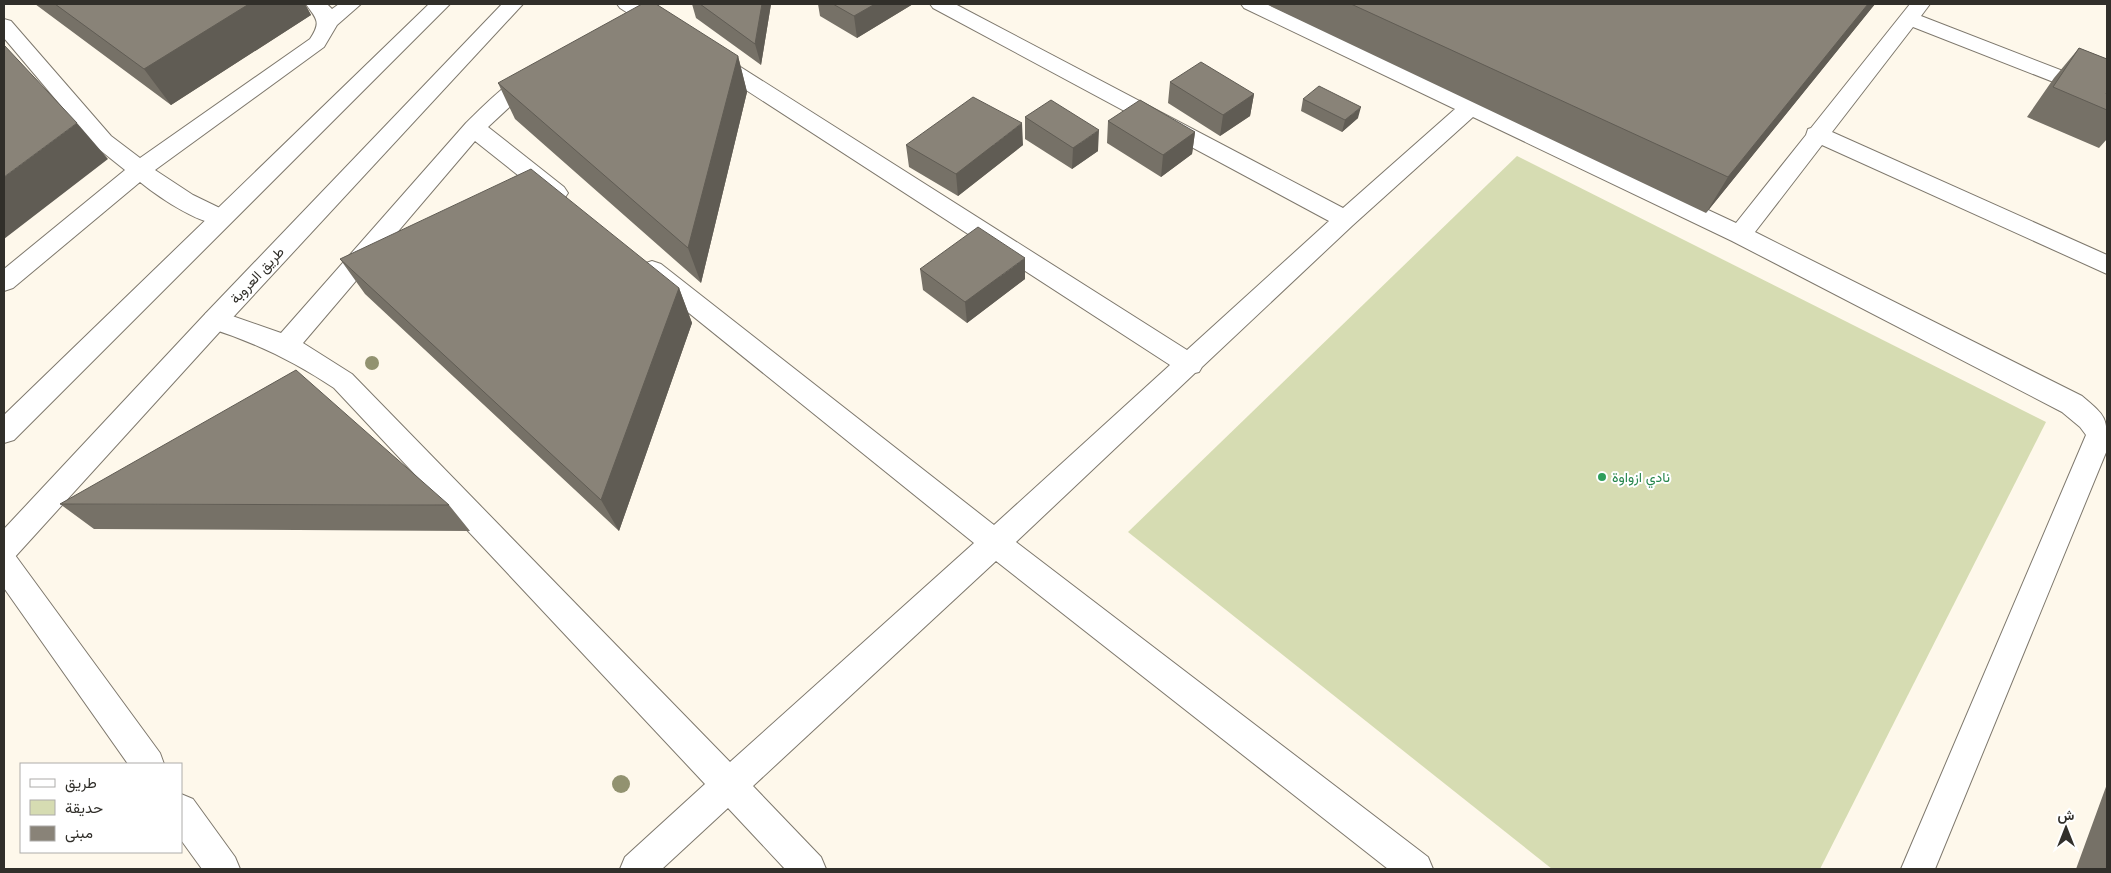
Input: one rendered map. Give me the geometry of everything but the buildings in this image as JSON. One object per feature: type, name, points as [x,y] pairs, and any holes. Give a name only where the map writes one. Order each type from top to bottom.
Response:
[{"type":"main road","points":[[4,282],[139,170],[304,53],[321,38],[322,13],[351,4]]},
{"type":"main road","points":[[4,432],[440,4]]},
{"type":"main road","name":"طريق العروبة","points":[[4,549],[215,320],[513,4]]},
{"type":"main road","points":[[620,29],[636,9],[666,4]]},
{"type":"main road","points":[[940,4],[1344,219]]},
{"type":"main road","points":[[1251,4],[1740,235],[2072,404],[2103,430],[1918,869]]},
{"type":"main road","points":[[636,9],[1190,365]]},
{"type":"main road","points":[[1740,235],[1816,134],[1915,11],[2107,96]]},
{"type":"main road","points":[[4,25],[103,141],[139,170],[185,201],[220,218]]},
{"type":"main road","points":[[286,344],[474,128],[508,96],[555,64]]},
{"type":"main road","points":[[637,869],[1190,365],[1344,219],[1470,108]]},
{"type":"main road","points":[[474,128],[575,208]]},
{"type":"main road","points":[[1816,134],[2107,266]]},
{"type":"main road","points":[[630,252],[995,544],[1416,869]]},
{"type":"main road","points":[[215,320],[286,344],[343,381],[366,403],[727,786],[809,869]]},
{"type":"main road","points":[[4,564],[147,763]]},
{"type":"main road","points":[[182,812],[223,869]]},
{"type":"green space","name":"نادي ازواوة","points":[[1517,156],[2046,422],[1820,869],[1552,869],[1128,532]]},
{"type":"place","name":"نادي ازواوة","points":[[1602,477]]}]
